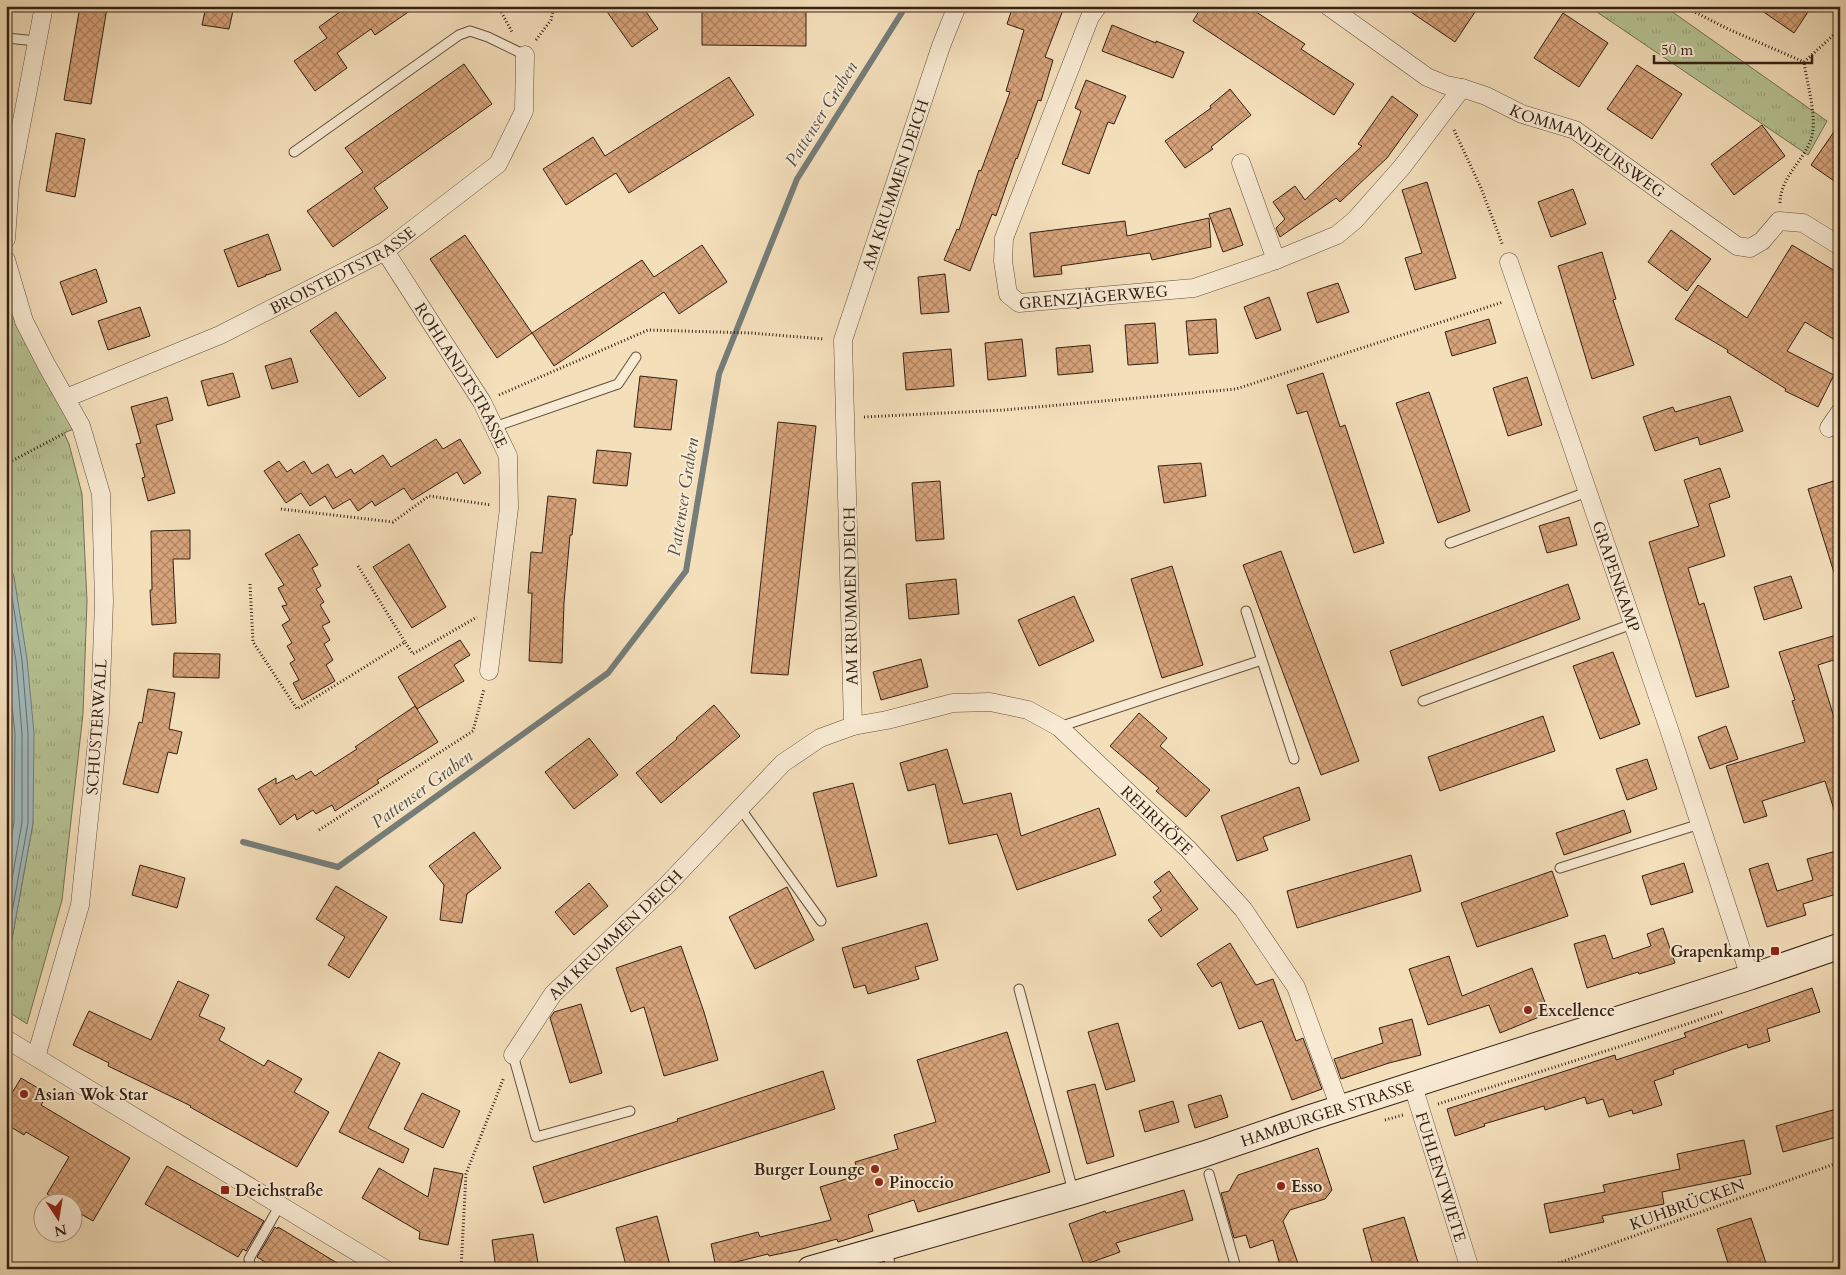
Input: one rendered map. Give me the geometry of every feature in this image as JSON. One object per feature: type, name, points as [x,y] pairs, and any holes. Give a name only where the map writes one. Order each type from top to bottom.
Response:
[{"type":"main road","name":"HAMBURGER STRASSE","points":[[810,1269],[889,1258],[1074,1194],[1204,1154],[1840,946]]},
{"type":"street","points":[[6,239],[10,183],[44,6]]},
{"type":"street","name":"AM KRUMMEN DEICH","points":[[513,1055],[553,994],[668,884],[784,763],[820,738],[853,726],[843,340],[941,46],[957,6]]},
{"type":"street","name":"GRENZJÄGERWEG","points":[[1098,6],[1090,17],[1004,238],[1003,261],[1008,294],[1019,303],[1194,288],[1276,260],[1337,235],[1355,220],[1402,167],[1462,88]]},
{"type":"street","name":"KOMMANDEURSWEG","points":[[1328,6],[1427,77],[1446,86],[1462,88],[1486,96],[1522,114],[1575,130],[1736,246],[1750,248],[1762,241],[1779,222]]},
{"type":"street","name":"BROISTEDTSTRASSE","points":[[66,398],[220,335],[385,251],[498,164],[524,111],[525,54]]},
{"type":"street","points":[[1241,163],[1276,260]]},
{"type":"street","points":[[1779,222],[1804,223],[1840,246]]},
{"type":"street","name":"ROHLANDTSTRASSE","points":[[385,251],[482,402],[508,456],[509,508],[489,671]]},
{"type":"street","name":"SCHUSTERWALL","points":[[6,260],[24,321],[81,426],[101,494],[104,601],[100,713],[80,905],[36,1057]]},
{"type":"street","name":"GRAPENKAMP","points":[[1509,262],[1750,977]]},
{"type":"street","points":[[1829,428],[1840,412]]},
{"type":"street","name":"REHRHÖFE","points":[[853,726],[887,720],[953,703],[990,702],[1028,710],[1059,727],[1188,849],[1243,909],[1296,987],[1340,1108]]},
{"type":"street","points":[[6,1039],[385,1269]]},
{"type":"street","name":"FUHLENTWIETE","points":[[1413,1086],[1470,1269]]},
{"type":"lane","points":[[294,152],[458,35],[470,31],[525,54]]},
{"type":"lane","points":[[6,38],[37,41]]},
{"type":"lane","points":[[494,427],[618,384],[636,357]]},
{"type":"lane","points":[[1450,543],[1587,492]]},
{"type":"lane","points":[[1246,611],[1294,759]]},
{"type":"lane","points":[[1423,701],[1632,624]]},
{"type":"lane","points":[[1059,727],[1262,660]]},
{"type":"lane","points":[[740,808],[821,920]]},
{"type":"lane","points":[[1560,868],[1700,824]]},
{"type":"lane","points":[[1019,989],[1074,1194]]},
{"type":"lane","points":[[513,1055],[536,1137],[630,1111]]},
{"type":"lane","points":[[1209,1174],[1235,1269]]},
{"type":"lane","points":[[251,1269],[249,1259],[280,1205]]},
{"type":"path","points":[[525,54],[551,20],[554,6]]},
{"type":"path","points":[[1683,6],[1728,29],[1804,62]]},
{"type":"path","points":[[1804,62],[1840,29]]},
{"type":"path","points":[[1779,222],[1781,190],[1811,141],[1813,117],[1804,62]]},
{"type":"path","points":[[1444,112],[1459,138],[1481,188],[1509,262]]},
{"type":"path","points":[[846,418],[1004,410],[1236,389],[1520,297]]},
{"type":"path","points":[[482,402],[648,330],[752,333],[843,340]]},
{"type":"path","points":[[6,464],[51,440]]},
{"type":"path","points":[[281,508],[392,522],[429,496],[509,508]]},
{"type":"path","points":[[358,566],[413,654],[497,606]]},
{"type":"path","points":[[250,584],[253,642],[297,709],[405,642]]},
{"type":"path","points":[[319,830],[473,731],[489,671]]},
{"type":"path","points":[[1432,1106],[1625,1045],[1728,1010]]},
{"type":"path","points":[[461,1269],[466,1174],[513,1055]]},
{"type":"path","name":"KUHBRÜCKEN","points":[[1542,1269],[1840,1162]]},
{"type":"green space","points":[[1588,6],[1664,6],[1827,121],[1808,155]]},
{"type":"green space","points":[[6,260],[24,321],[81,426],[64,433],[69,444],[82,494],[87,601],[83,714],[62,900],[27,1024],[6,1010],[6,972],[33,823],[14,577],[6,557]]},
{"type":"water","points":[[6,557],[14,577],[27,659],[34,733],[33,823],[6,972]]},
{"type":"building","points":[[80,6],[107,8],[91,104],[64,100]]},
{"type":"building","points":[[206,6],[234,6],[229,29],[202,25]]},
{"type":"building","points":[[348,6],[417,6],[375,35],[371,29],[337,53],[347,68],[315,91],[294,61],[327,38],[319,27]]},
{"type":"building","points":[[603,6],[642,6],[658,29],[632,47]]},
{"type":"building","points":[[702,6],[806,6],[806,46],[702,45]]},
{"type":"building","points":[[1013,6],[1054,6],[1063,10],[1045,57],[1053,60],[1041,101],[1038,100],[996,216],[992,214],[970,271],[944,260],[957,229],[959,230],[979,170],[981,171],[1010,92],[1006,91],[1024,30],[1007,24]]},
{"type":"building","points":[[1202,6],[1247,6],[1305,44],[1301,49],[1354,84],[1334,115],[1193,21]]},
{"type":"building","points":[[1402,6],[1479,6],[1455,42]]},
{"type":"building","points":[[1755,6],[1812,6],[1794,33]]},
{"type":"building","points":[[1563,13],[1608,43],[1579,87],[1534,58]]},
{"type":"building","points":[[1112,25],[1184,52],[1173,78],[1102,51]]},
{"type":"building","points":[[464,64],[492,104],[374,188],[388,208],[333,247],[307,211],[363,172],[345,148]]},
{"type":"building","points":[[1637,65],[1682,94],[1652,139],[1607,109]]},
{"type":"building","points":[[729,77],[754,115],[629,193],[616,173],[566,205],[543,169],[593,137],[605,156]]},
{"type":"building","points":[[1086,80],[1126,96],[1114,124],[1108,122],[1089,174],[1062,164],[1081,111],[1075,108]]},
{"type":"building","points":[[1230,89],[1251,115],[1211,147],[1213,149],[1185,168],[1165,141],[1211,108],[1210,106]]},
{"type":"building","points":[[1392,96],[1418,115],[1387,158],[1340,202],[1336,198],[1280,237],[1276,228],[1285,219],[1273,202],[1295,186],[1305,200],[1362,146],[1358,144]]},
{"type":"building","points":[[1840,123],[1840,185],[1811,165]]},
{"type":"building","points":[[1762,125],[1785,156],[1734,195],[1711,164]]},
{"type":"building","points":[[56,133],[85,139],[75,197],[46,191]]},
{"type":"building","points":[[1427,182],[1456,278],[1415,290],[1405,258],[1422,253],[1402,190]]},
{"type":"building","points":[[1573,189],[1586,224],[1551,237],[1538,202]]},
{"type":"building","points":[[1230,208],[1243,245],[1223,252],[1209,214]]},
{"type":"building","points":[[1209,218],[1211,247],[1152,260],[1150,253],[1061,266],[1062,274],[1034,277],[1030,233],[1125,221],[1127,236]]},
{"type":"building","points":[[1671,230],[1711,259],[1687,291],[1648,262]]},
{"type":"building","points":[[268,234],[281,270],[266,274],[266,276],[238,287],[224,250]]},
{"type":"building","points":[[465,235],[532,333],[497,358],[430,259]]},
{"type":"building","points":[[702,245],[727,282],[679,314],[664,292],[554,366],[532,333],[642,260],[654,277]]},
{"type":"building","points":[[1792,245],[1840,274],[1840,343],[1805,322],[1787,351],[1834,375],[1818,407],[1785,391],[1786,389],[1727,352],[1728,350],[1675,319],[1698,285],[1747,318]]},
{"type":"building","points":[[1602,252],[1616,299],[1613,300],[1634,365],[1592,379],[1558,266]]},
{"type":"building","points":[[96,269],[107,302],[72,315],[60,282]]},
{"type":"building","points":[[945,274],[949,312],[921,314],[918,277]]},
{"type":"building","points":[[1338,283],[1349,312],[1317,323],[1307,293]]},
{"type":"building","points":[[1269,297],[1281,330],[1256,339],[1244,307]]},
{"type":"building","points":[[140,307],[150,336],[108,350],[98,321]]},
{"type":"building","points":[[336,312],[386,378],[359,397],[310,331]]},
{"type":"building","points":[[1216,319],[1218,353],[1189,355],[1186,321]]},
{"type":"building","points":[[1489,319],[1496,343],[1452,356],[1445,332]]},
{"type":"building","points":[[1155,323],[1158,363],[1128,365],[1125,325]]},
{"type":"building","points":[[1022,339],[1026,376],[988,380],[985,343]]},
{"type":"building","points":[[1090,345],[1093,372],[1058,375],[1056,348]]},
{"type":"building","points":[[951,349],[954,386],[906,390],[903,353]]},
{"type":"building","points":[[291,358],[298,382],[272,389],[265,366]]},
{"type":"building","points":[[233,373],[240,397],[208,406],[201,381]]},
{"type":"building","points":[[1323,373],[1340,427],[1345,425],[1384,543],[1354,553],[1307,411],[1297,414],[1287,385]]},
{"type":"building","points":[[640,376],[677,380],[671,430],[634,427]]},
{"type":"building","points":[[1527,377],[1542,425],[1508,436],[1493,388]]},
{"type":"building","points":[[1429,392],[1470,511],[1438,523],[1396,403]]},
{"type":"building","points":[[1730,396],[1743,431],[1700,445],[1698,437],[1655,451],[1643,417],[1673,407],[1675,412]]},
{"type":"building","points":[[167,397],[173,420],[156,425],[175,493],[148,501],[142,478],[145,477],[136,444],[141,443],[131,407]]},
{"type":"building","points":[[778,422],[816,426],[788,675],[751,673]]},
{"type":"building","points":[[436,439],[443,449],[460,439],[481,473],[464,484],[457,472],[412,500],[404,488],[375,506],[372,501],[358,511],[350,499],[333,509],[325,496],[310,506],[301,493],[286,503],[264,471],[279,461],[287,472],[304,461],[312,474],[328,464],[336,478],[351,469],[354,474],[383,455],[391,467]]},
{"type":"building","points":[[597,450],[631,453],[627,486],[593,483]]},
{"type":"building","points":[[1201,463],[1206,496],[1164,503],[1158,466]]},
{"type":"building","points":[[1720,468],[1730,497],[1709,504],[1725,556],[1688,568],[1699,605],[1704,603],[1729,687],[1696,697],[1649,542],[1699,526],[1684,480]]},
{"type":"building","points":[[1840,479],[1840,578],[1836,579],[1808,489]]},
{"type":"building","points":[[940,481],[944,539],[916,541],[912,483]]},
{"type":"building","points":[[548,496],[576,499],[572,535],[570,535],[564,603],[562,663],[529,661],[532,593],[528,593],[531,552],[542,553]]},
{"type":"building","points":[[1569,517],[1577,545],[1547,553],[1539,526]]},
{"type":"building","points":[[190,530],[190,559],[173,559],[176,623],[152,625],[150,590],[152,590],[151,531]]},
{"type":"building","points":[[299,534],[318,565],[312,568],[321,586],[316,589],[324,602],[320,605],[330,622],[322,626],[330,640],[324,644],[333,660],[326,665],[335,681],[302,700],[293,683],[299,680],[290,663],[295,660],[287,646],[292,643],[282,625],[290,620],[282,606],[287,605],[278,588],[284,585],[265,554]]},
{"type":"building","points":[[409,544],[446,607],[412,628],[373,567]]},
{"type":"building","points":[[1281,551],[1359,761],[1321,775],[1243,565]]},
{"type":"building","points":[[1172,566],[1203,665],[1162,678],[1131,579]]},
{"type":"building","points":[[1791,576],[1802,608],[1764,620],[1754,587]]},
{"type":"building","points":[[956,579],[959,614],[909,619],[906,584]]},
{"type":"building","points":[[1568,584],[1580,619],[1402,686],[1390,651]]},
{"type":"building","points":[[1074,596],[1094,641],[1039,666],[1018,620]]},
{"type":"building","points":[[1840,634],[1840,658],[1818,665],[1840,737],[1840,815],[1836,816],[1825,781],[1762,801],[1767,816],[1744,823],[1726,766],[1805,742],[1792,701],[1795,700],[1779,652]]},
{"type":"building","points":[[460,640],[470,655],[454,665],[464,681],[417,709],[398,677]]},
{"type":"building","points":[[1613,652],[1640,724],[1600,739],[1573,666]]},
{"type":"building","points":[[174,653],[220,654],[219,678],[173,677]]},
{"type":"building","points":[[921,659],[928,687],[881,700],[873,672]]},
{"type":"building","points":[[148,689],[175,693],[169,729],[182,732],[177,754],[168,752],[158,793],[123,784],[139,722],[142,723]]},
{"type":"building","points":[[714,705],[740,736],[661,803],[636,773]]},
{"type":"building","points":[[415,706],[438,742],[377,780],[379,783],[335,811],[332,805],[316,814],[313,810],[297,820],[295,814],[280,825],[258,789],[276,778],[276,784],[293,775],[296,780],[311,771],[315,776],[357,749],[355,747]]},
{"type":"building","points":[[1139,713],[1167,738],[1160,746],[1210,790],[1186,817],[1156,791],[1159,788],[1110,746]]},
{"type":"building","points":[[1543,716],[1555,751],[1440,791],[1428,757]]},
{"type":"building","points":[[1726,726],[1738,759],[1710,769],[1698,737]]},
{"type":"building","points":[[589,738],[618,775],[574,809],[545,772]]},
{"type":"building","points":[[947,749],[963,804],[1011,793],[1021,836],[1099,808],[1116,855],[1017,890],[997,834],[949,844],[935,784],[908,791],[900,763]]},
{"type":"building","points":[[1647,759],[1657,789],[1627,800],[1616,769]]},
{"type":"building","points":[[853,783],[877,876],[837,887],[813,793]]},
{"type":"building","points":[[1299,787],[1310,820],[1263,837],[1268,850],[1237,861],[1221,816]]},
{"type":"building","points":[[1624,810],[1631,832],[1564,855],[1556,833]]},
{"type":"building","points":[[474,832],[501,868],[467,894],[462,923],[440,920],[444,885],[429,866]]},
{"type":"building","points":[[1840,850],[1840,893],[1803,904],[1806,915],[1767,927],[1749,869],[1768,863],[1777,891],[1813,880],[1807,859]]},
{"type":"building","points":[[1411,855],[1421,891],[1297,928],[1287,891]]},
{"type":"building","points":[[1684,863],[1693,892],[1651,905],[1642,876]]},
{"type":"building","points":[[140,865],[185,878],[177,908],[132,895]]},
{"type":"building","points":[[1169,871],[1198,909],[1161,937],[1148,920],[1162,910],[1153,897],[1161,891],[1154,882]]},
{"type":"building","points":[[1552,871],[1568,916],[1477,947],[1461,903]]},
{"type":"building","points":[[589,883],[608,906],[574,935],[555,912]]},
{"type":"building","points":[[336,886],[387,917],[349,978],[328,965],[345,937],[316,919]]},
{"type":"building","points":[[787,887],[814,940],[755,969],[729,917]]},
{"type":"building","points":[[927,923],[938,960],[915,967],[919,979],[868,994],[865,985],[854,988],[842,948]]},
{"type":"building","points":[[1663,928],[1675,963],[1587,988],[1574,944],[1605,935],[1613,959],[1651,946],[1647,934]]},
{"type":"building","points":[[1230,943],[1256,985],[1273,979],[1296,1041],[1303,1038],[1322,1089],[1292,1100],[1262,1021],[1239,1029],[1221,982],[1212,987],[1197,964]]},
{"type":"building","points":[[681,946],[704,1012],[718,1060],[664,1076],[644,1007],[631,1012],[616,968]]},
{"type":"building","points":[[1449,956],[1462,996],[1532,968],[1549,1013],[1500,1033],[1489,1005],[1428,1025],[1409,969]]},
{"type":"building","points":[[178,981],[209,995],[199,1016],[225,1028],[219,1040],[264,1066],[268,1060],[302,1079],[294,1092],[329,1112],[297,1167],[191,1106],[108,1066],[109,1063],[73,1045],[89,1011],[151,1040]]},
{"type":"building","points":[[1812,988],[1820,1012],[1767,1029],[1770,1041],[1748,1048],[1747,1044],[1673,1070],[1674,1074],[1654,1081],[1662,1105],[1633,1114],[1632,1110],[1609,1117],[1603,1099],[1587,1104],[1585,1097],[1545,1110],[1544,1106],[1484,1124],[1485,1126],[1455,1136],[1447,1109],[1615,1055],[1616,1060],[1686,1037],[1684,1033]]},
{"type":"building","points":[[581,1004],[602,1073],[570,1083],[550,1018],[554,1012]]},
{"type":"building","points":[[1412,1019],[1421,1055],[1389,1063],[1341,1079],[1334,1059],[1383,1043],[1379,1028]]},
{"type":"building","points":[[1118,1023],[1135,1081],[1106,1090],[1088,1032]]},
{"type":"building","points":[[1007,1032],[1050,1172],[918,1212],[914,1200],[868,1215],[873,1231],[838,1242],[837,1239],[802,1249],[769,1256],[768,1254],[716,1267],[711,1244],[758,1232],[760,1237],[831,1220],[820,1187],[859,1175],[855,1162],[898,1149],[894,1135],[936,1122],[917,1060]]},
{"type":"building","points":[[379,1052],[400,1063],[368,1128],[409,1149],[403,1163],[339,1132]]},
{"type":"building","points":[[823,1071],[835,1109],[544,1203],[533,1167],[678,1121],[677,1119]]},
{"type":"building","points":[[21,1078],[48,1094],[41,1105],[130,1158],[93,1221],[82,1215],[82,1192],[48,1192],[69,1157],[26,1132],[24,1135],[6,1124],[6,1103]]},
{"type":"building","points":[[1095,1084],[1114,1156],[1087,1164],[1067,1091]]},
{"type":"building","points":[[422,1093],[460,1111],[443,1148],[404,1129]]},
{"type":"building","points":[[1221,1095],[1228,1117],[1195,1128],[1188,1105]]},
{"type":"building","points":[[1173,1101],[1179,1122],[1145,1132],[1139,1111]]},
{"type":"building","points":[[1840,1108],[1840,1136],[1783,1152],[1776,1126]]},
{"type":"building","points":[[1744,1140],[1751,1174],[1662,1192],[1664,1204],[1602,1216],[1604,1222],[1550,1233],[1544,1204],[1605,1192],[1603,1185],[1680,1169],[1677,1154]]},
{"type":"building","name":"Esso","points":[[1318,1148],[1332,1190],[1325,1199],[1290,1210],[1283,1221],[1300,1269],[1281,1269],[1273,1240],[1250,1248],[1246,1235],[1234,1238],[1221,1193],[1229,1191],[1238,1175]]},
{"type":"building","points":[[167,1166],[264,1221],[246,1251],[243,1249],[238,1257],[145,1204]]},
{"type":"building","points":[[379,1168],[428,1197],[434,1168],[463,1174],[448,1245],[419,1239],[420,1232],[362,1198]]},
{"type":"building","points":[[1184,1190],[1193,1220],[1116,1243],[1120,1252],[1084,1265],[1069,1224],[1105,1211],[1106,1213]]},
{"type":"building","points":[[657,1216],[671,1269],[627,1269],[616,1228]]},
{"type":"building","points":[[1404,1217],[1420,1269],[1374,1269],[1363,1229]]},
{"type":"building","points":[[1751,1218],[1768,1269],[1730,1269],[1717,1229]]},
{"type":"building","points":[[275,1227],[277,1229],[278,1227],[347,1269],[276,1269],[257,1257]]},
{"type":"building","points":[[533,1234],[539,1269],[496,1269],[492,1240]]},
{"type":"waterway","name":"Pattenser Graben","points":[[243,842],[338,867],[608,673],[686,571],[719,374],[797,179],[906,6]]},
{"type":"place","name":"Grapenkamp","points":[[1775,951]]},
{"type":"place","name":"Excellence","points":[[1528,1010]]},
{"type":"place","name":"Asian Wok Star","points":[[24,1094]]},
{"type":"place","name":"Burger Lounge","points":[[875,1169]]},
{"type":"place","name":"Pinoccio","points":[[879,1182]]},
{"type":"place","name":"Esso","points":[[1281,1186]]},
{"type":"place","name":"Deichstraße","points":[[225,1190]]}]
